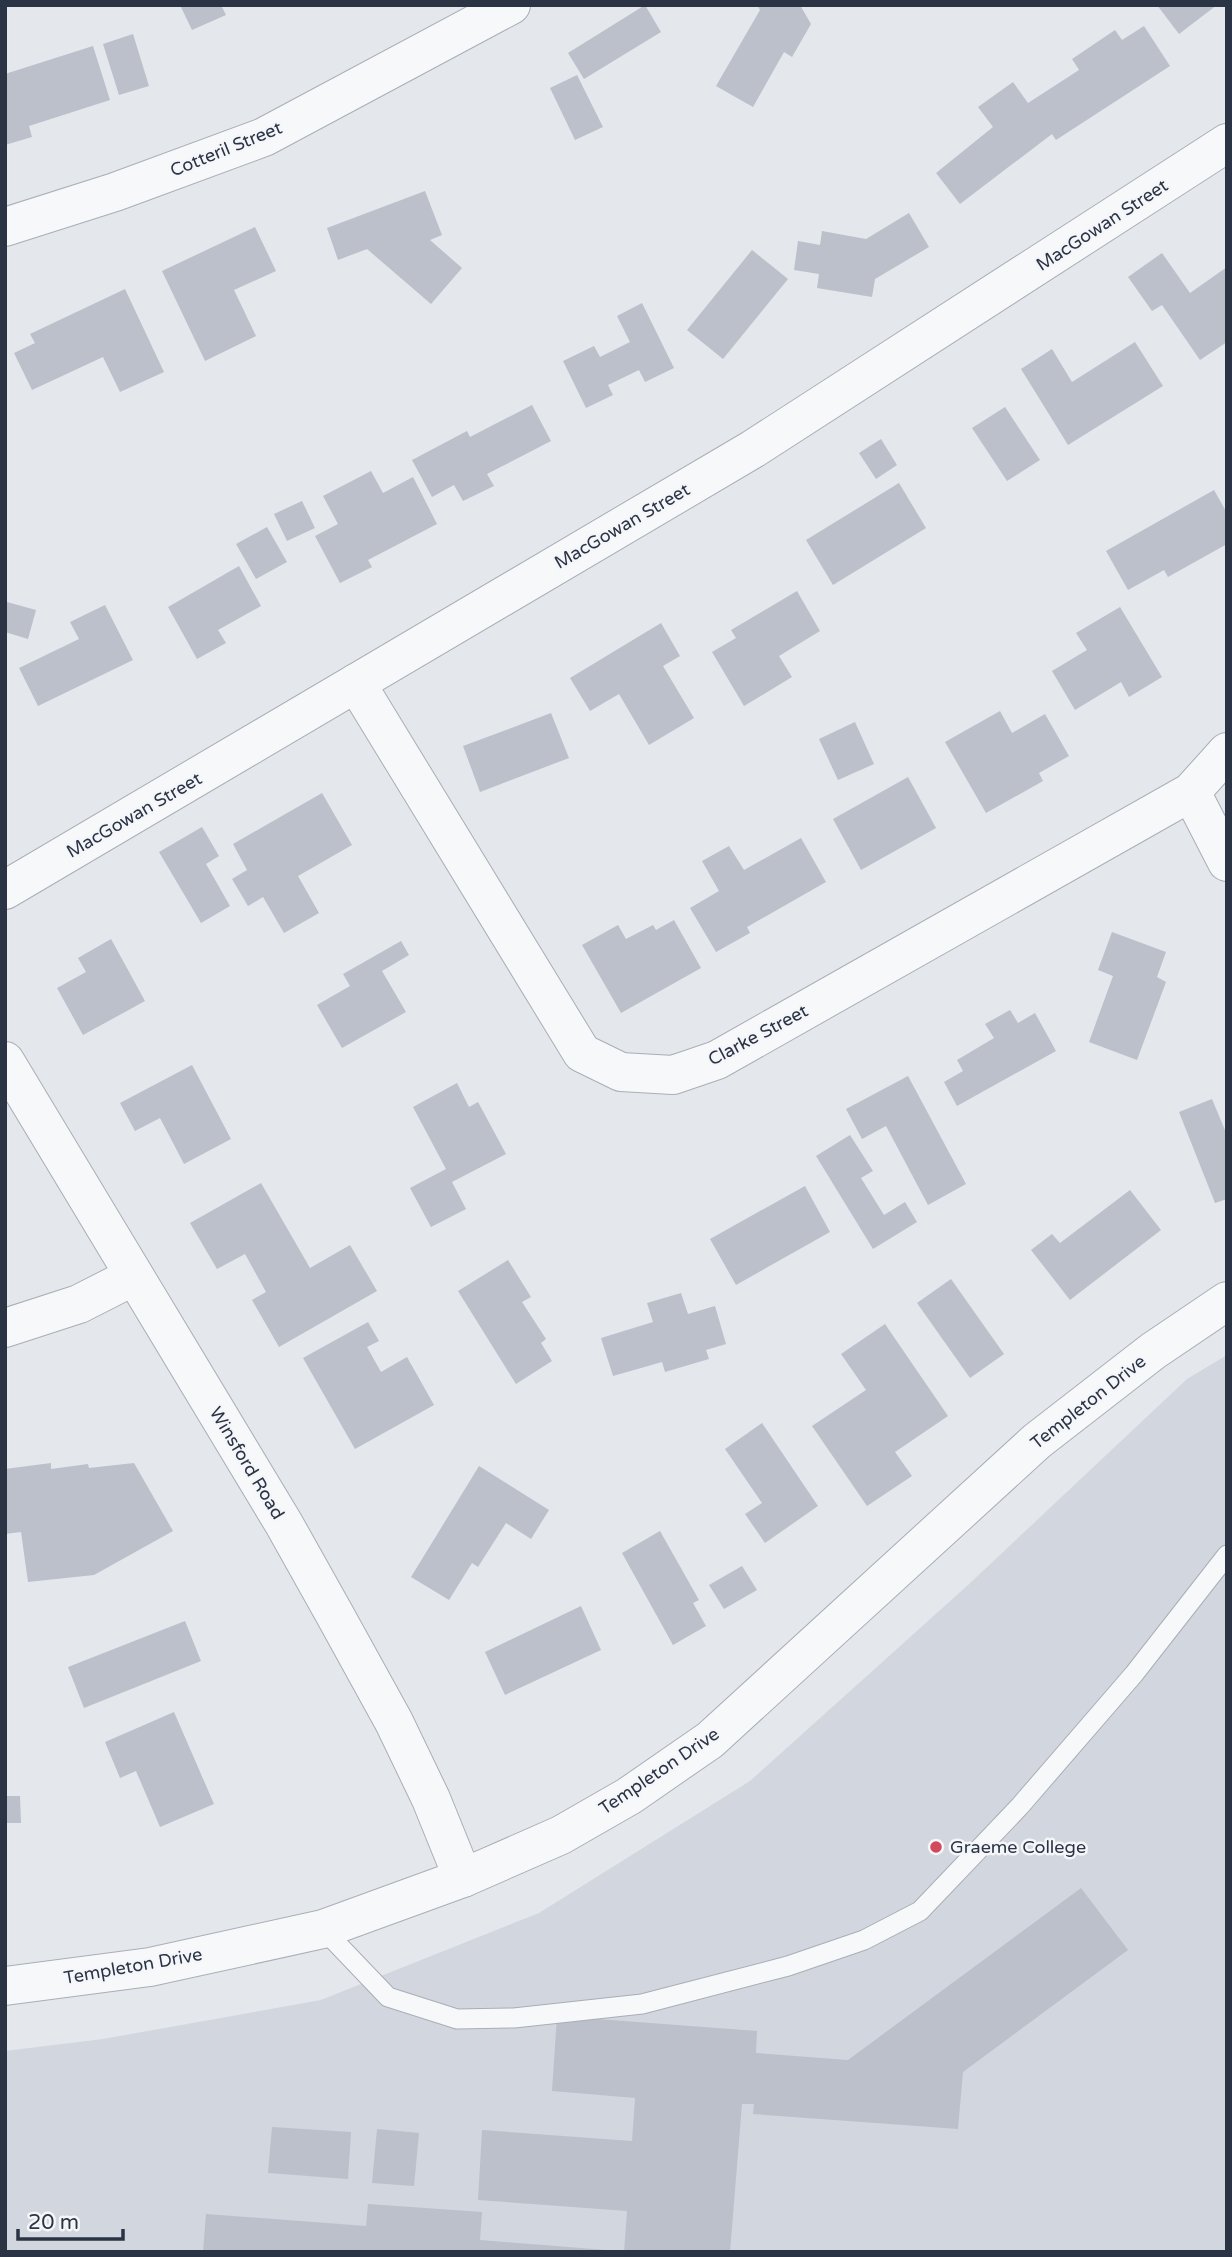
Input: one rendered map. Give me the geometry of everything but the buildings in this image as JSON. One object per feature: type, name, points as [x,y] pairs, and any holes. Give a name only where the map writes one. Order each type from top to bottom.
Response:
[{"type":"street","name":"Cotteril Street","points":[[5,227],[116,192],[264,137],[511,5]]},
{"type":"street","name":"MacGowan Street","points":[[5,890],[753,449],[1227,143]]},
{"type":"street","name":"Clarke Street","points":[[356,683],[582,1053],[621,1072],[673,1075],[717,1060],[1191,792],[1227,752]]},
{"type":"street","points":[[1191,792],[1227,862]]},
{"type":"street","name":"Winsford Road","points":[[5,1061],[284,1524],[394,1722],[431,1800],[463,1878]]},
{"type":"street","points":[[5,1328],[79,1304],[134,1276]]},
{"type":"street","name":"Templeton Drive","points":[[5,1986],[150,1966],[323,1929],[463,1878],[561,1835],[629,1796],[710,1740],[1037,1441],[1153,1352],[1227,1301]]},
{"type":"lane","points":[[323,1929],[388,1997],[457,2019],[514,2018],[642,2004],[788,1966],[864,1940],[920,1911],[1020,1806],[1134,1674],[1227,1555]]},
{"type":"shaded area","name":"Graeme College","points":[[1227,1355],[1227,2252],[5,2252],[5,2051],[103,2039],[321,2000],[539,1913],[750,1781],[968,1585],[1187,1379]]},
{"type":"place","name":"Graeme College","points":[[936,1847]]}]
